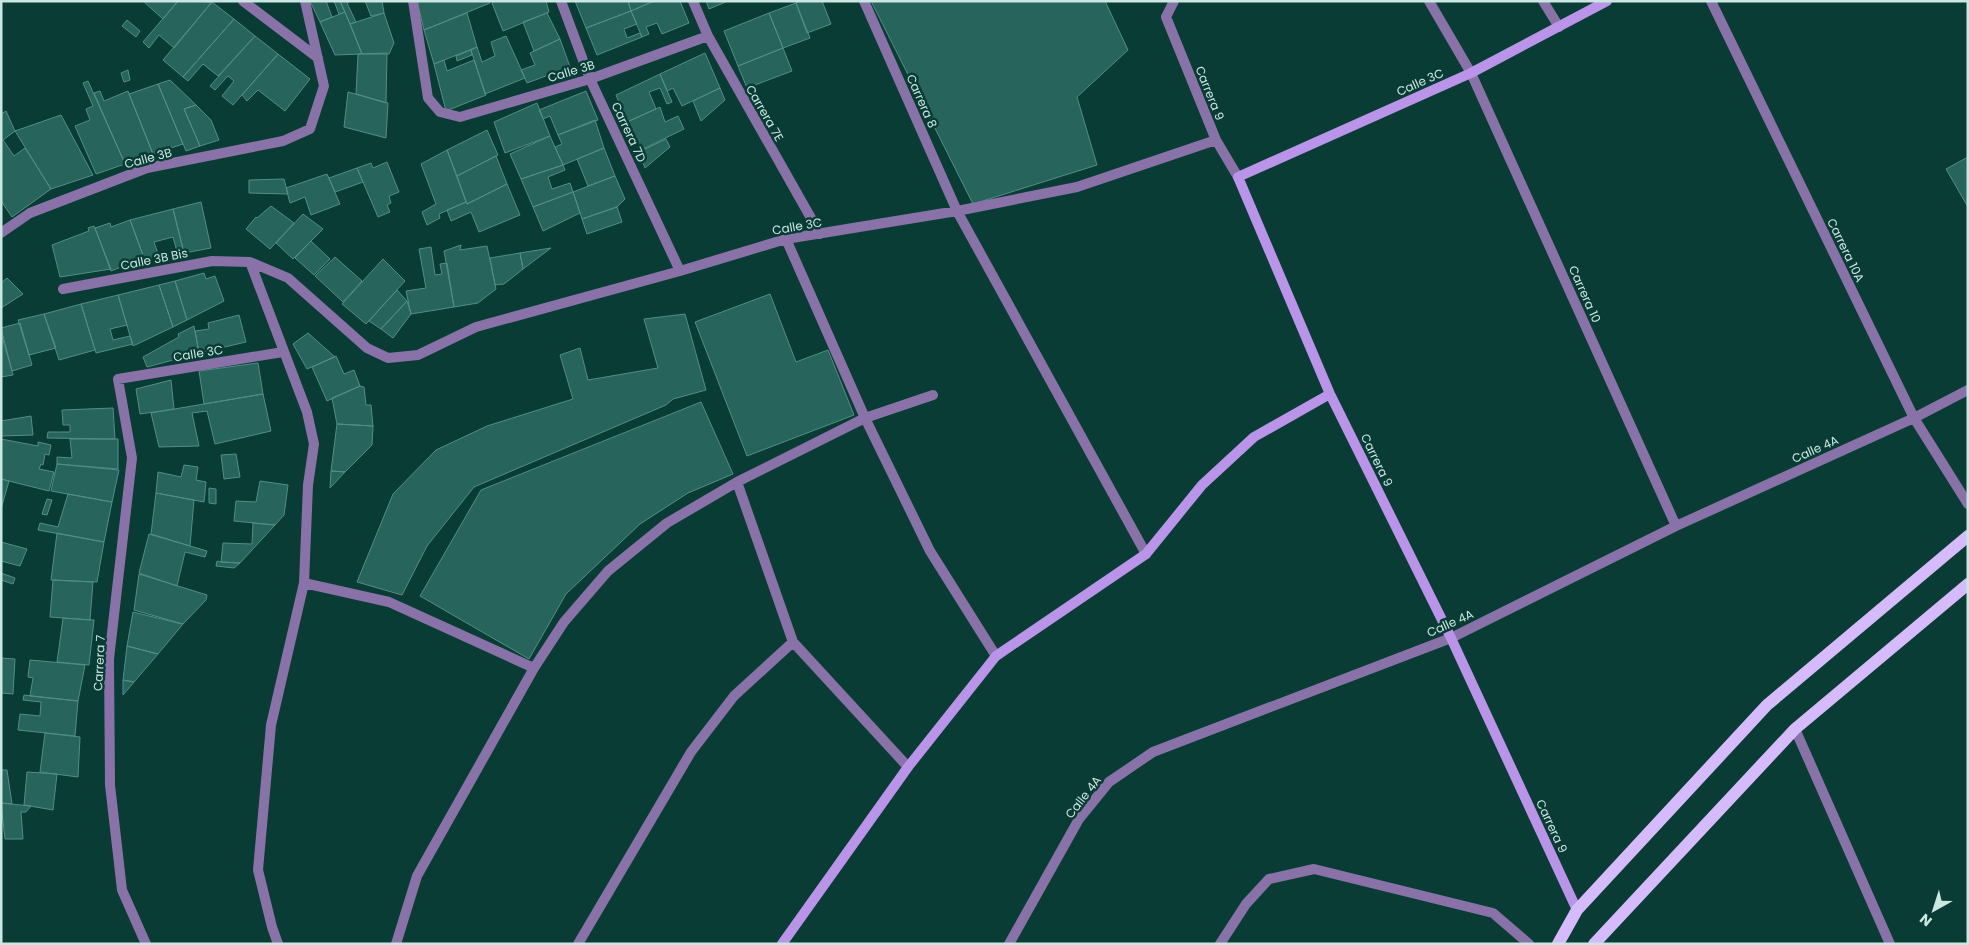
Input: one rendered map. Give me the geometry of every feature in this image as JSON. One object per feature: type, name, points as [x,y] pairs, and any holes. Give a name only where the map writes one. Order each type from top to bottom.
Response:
[{"type":"main road","points":[[1558,944],[1577,910],[1767,705],[1968,536]]},
{"type":"main road","points":[[1594,944],[1795,729],[1968,584]]},
{"type":"street","points":[[243,1],[318,58]]},
{"type":"street","points":[[304,1],[318,58]]},
{"type":"street","name":"Calle 3B","points":[[413,1],[428,98],[440,112],[460,117],[590,79],[708,36]]},
{"type":"street","name":"Carrera 7D","points":[[561,1],[590,79],[680,271]]},
{"type":"street","name":"Carrera 7E","points":[[693,1],[708,36],[820,234]]},
{"type":"street","name":"Carrera 8","points":[[864,1],[957,211],[1146,554]]},
{"type":"street","name":"Carrera 9","points":[[1174,1],[1166,17],[1216,140],[1238,178],[1330,394],[1451,638],[1577,910]]},
{"type":"street","name":"Carrera 10","points":[[1429,1],[1471,73],[1676,526]]},
{"type":"street","points":[[1544,1],[1559,27]]},
{"type":"street","name":"Calle 3C","points":[[1238,178],[1471,73],[1607,1]]},
{"type":"street","name":"Carrera 10A","points":[[1710,1],[1914,418],[1968,504]]},
{"type":"street","name":"Calle 3B","points":[[1,233],[30,213],[147,168],[283,141],[310,129],[324,86],[318,58]]},
{"type":"street","name":"Calle 3C","points":[[250,262],[288,278],[367,348],[388,358],[418,355],[476,327],[680,271],[786,239],[957,211],[1077,187],[1216,140]]},
{"type":"street","points":[[786,239],[866,418],[930,551],[996,656]]},
{"type":"street","name":"Calle 3B Bis","points":[[63,289],[212,261],[250,262]]},
{"type":"street","points":[[250,262],[307,412],[314,444],[308,485],[304,583],[271,725],[258,870],[278,944]]},
{"type":"street","name":"Calle 3C","points":[[118,379],[283,352]]},
{"type":"street","name":"Carrera 7","points":[[118,379],[132,458],[109,658],[110,785],[122,890],[146,944]]},
{"type":"street","name":"Calle 4A","points":[[1009,944],[1079,819],[1109,782],[1153,752],[1451,638],[1676,526],[1914,418],[1968,390]]},
{"type":"street","points":[[396,944],[417,876],[534,668],[564,622],[608,571],[667,523],[737,482],[866,418],[933,394]]},
{"type":"street","points":[[782,944],[908,767],[996,656],[1146,554],[1202,485],[1254,437],[1330,394]]},
{"type":"street","points":[[737,482],[793,642],[908,767]]},
{"type":"street","points":[[304,583],[389,602],[534,668]]},
{"type":"street","points":[[578,944],[691,752],[734,696],[793,642]]},
{"type":"street","points":[[1795,729],[1890,944]]},
{"type":"street","points":[[1220,944],[1246,904],[1269,880],[1314,869],[1493,913],[1529,944]]},
{"type":"building","points":[[143,1],[178,1],[163,19]]},
{"type":"building","points":[[178,1],[212,2],[174,48],[159,35],[149,48],[143,42]]},
{"type":"building","points":[[310,1],[326,1],[332,17],[320,22]]},
{"type":"building","points":[[334,1],[340,1],[345,12],[339,14]]},
{"type":"building","points":[[340,1],[351,1],[347,3],[356,22],[350,24]]},
{"type":"building","points":[[365,1],[382,1],[384,13],[371,16]]},
{"type":"building","points":[[417,1],[489,1],[490,3],[424,30]]},
{"type":"building","points":[[495,1],[546,1],[549,12],[503,31],[492,3]]},
{"type":"building","points":[[575,1],[628,1],[631,11],[586,28]]},
{"type":"building","points":[[628,1],[654,1],[631,11]]},
{"type":"building","points":[[654,1],[680,1],[689,23],[662,34],[657,23],[646,27],[649,34],[642,37],[631,11]]},
{"type":"building","points":[[706,1],[728,1],[709,9]]},
{"type":"building","points":[[800,1],[822,1],[831,24],[807,33],[796,3]]},
{"type":"building","points":[[871,1],[1105,1],[1128,50],[1077,97],[1097,165],[973,204]]},
{"type":"building","points":[[212,2],[234,19],[183,77],[163,60]]},
{"type":"building","points":[[796,3],[810,38],[783,48],[769,13]]},
{"type":"building","points":[[631,11],[637,24],[624,29],[627,38],[640,33],[642,37],[597,55],[586,28]]},
{"type":"building","points":[[345,12],[362,54],[335,55],[320,22]]},
{"type":"building","points":[[384,13],[394,43],[389,54],[362,54],[350,24]]},
{"type":"building","points":[[467,13],[477,47],[434,64],[424,30]]},
{"type":"building","points":[[547,13],[560,39],[534,51],[523,22]]},
{"type":"building","points":[[769,13],[783,48],[738,66],[724,31]]},
{"type":"building","points":[[234,19],[255,36],[218,76],[203,64],[188,81],[183,77]]},
{"type":"building","points":[[127,20],[140,31],[136,37],[122,26]]},
{"type":"building","points":[[255,36],[278,54],[233,105],[222,96],[234,81],[228,76],[215,90],[210,86]]},
{"type":"building","points":[[506,36],[525,78],[485,94],[471,50],[477,47],[482,62],[495,56],[491,42]]},
{"type":"building","points":[[560,39],[570,67],[527,83],[521,70],[535,65],[530,53]]},
{"type":"building","points":[[783,48],[792,71],[747,88],[738,66]]},
{"type":"building","points":[[471,50],[472,55],[457,61],[456,56]]},
{"type":"building","points":[[387,53],[386,103],[356,94],[358,54]]},
{"type":"building","points":[[705,53],[720,88],[682,106],[673,88],[667,91],[660,74]]},
{"type":"building","points":[[278,54],[310,79],[285,111],[258,90],[247,101],[242,95]]},
{"type":"building","points":[[444,60],[447,71],[474,60],[486,95],[446,111],[434,64]]},
{"type":"building","points":[[128,70],[130,80],[124,82],[121,73]]},
{"type":"building","points":[[660,74],[672,102],[667,104],[660,88],[649,92],[656,109],[627,122],[616,95]]},
{"type":"building","points":[[170,80],[196,105],[184,109],[200,146],[186,151],[158,84]]},
{"type":"building","points":[[88,81],[125,164],[96,174],[75,126],[90,120],[86,109],[93,106],[83,83]]},
{"type":"building","points":[[158,84],[183,144],[153,154],[129,94]]},
{"type":"building","points":[[720,88],[725,100],[701,121],[693,101]]},
{"type":"building","points":[[100,91],[104,101],[128,91],[153,154],[125,164],[94,93]]},
{"type":"building","points":[[586,91],[598,120],[558,135],[550,116],[543,119],[539,110]]},
{"type":"building","points":[[348,92],[388,103],[386,138],[344,127]]},
{"type":"building","points":[[537,103],[550,136],[505,153],[494,122]]},
{"type":"building","points":[[196,105],[211,120],[219,140],[200,146],[184,109]]},
{"type":"building","points":[[660,107],[665,122],[678,116],[684,129],[641,150],[627,122]]},
{"type":"building","points":[[6,111],[15,131],[3,140],[14,156],[25,148],[51,189],[12,217],[1,201],[1,114]]},
{"type":"building","points":[[61,115],[93,175],[51,189],[15,131]]},
{"type":"building","points":[[595,120],[604,148],[563,165],[555,147],[562,144],[558,135]]},
{"type":"building","points":[[487,130],[498,155],[457,176],[447,150]]},
{"type":"building","points":[[550,136],[563,165],[521,179],[510,154]]},
{"type":"building","points":[[666,139],[670,147],[645,168],[639,152]]},
{"type":"building","points":[[604,148],[615,176],[588,186],[577,159]]},
{"type":"building","points":[[447,150],[466,202],[439,214],[440,218],[427,225],[422,212],[436,204],[421,164]]},
{"type":"building","points":[[496,156],[507,184],[467,204],[457,176]]},
{"type":"building","points":[[1968,157],[1968,207],[1946,169]]},
{"type":"building","points":[[387,162],[399,192],[389,196],[391,203],[387,205],[390,212],[378,217],[357,168],[371,163],[373,168]]},
{"type":"building","points":[[563,165],[565,170],[548,177],[552,189],[570,183],[573,192],[533,207],[521,179]]},
{"type":"building","points":[[357,168],[363,182],[335,192],[329,178]]},
{"type":"building","points":[[327,174],[340,204],[311,215],[305,197],[290,203],[286,188]]},
{"type":"building","points":[[615,176],[625,199],[617,207],[582,219],[573,192]]},
{"type":"building","points":[[284,179],[288,194],[249,193],[249,180]]},
{"type":"building","points":[[507,184],[520,215],[479,232],[471,212],[451,221],[447,210],[466,202],[467,204]]},
{"type":"building","points":[[573,192],[580,213],[543,231],[533,207]]},
{"type":"building","points":[[201,202],[211,248],[184,253],[173,209]]},
{"type":"building","points":[[271,206],[294,223],[270,249],[246,229],[256,217]]},
{"type":"building","points":[[617,207],[622,222],[587,234],[582,219]]},
{"type":"building","points":[[173,209],[184,253],[178,255],[173,237],[154,242],[159,257],[144,258],[130,220]]},
{"type":"building","points":[[303,214],[323,229],[293,259],[276,243]]},
{"type":"building","points":[[130,220],[144,258],[111,271],[95,228],[110,223],[111,227]]},
{"type":"building","points":[[94,226],[111,269],[60,277],[52,245],[89,231],[88,228]]},
{"type":"building","points":[[311,241],[330,259],[314,275],[295,258]]},
{"type":"building","points":[[461,245],[460,250],[487,246],[496,289],[478,303],[454,307],[444,251]]},
{"type":"building","points":[[431,247],[435,275],[442,274],[440,264],[447,263],[454,307],[411,314],[406,291],[426,288],[419,249]]},
{"type":"building","points":[[551,248],[523,269],[520,253]]},
{"type":"building","points":[[520,253],[523,269],[504,284],[495,285],[490,258]]},
{"type":"building","points":[[335,257],[362,281],[343,302],[315,276]]},
{"type":"building","points":[[383,259],[405,281],[366,324],[342,304]]},
{"type":"building","points":[[204,273],[206,279],[215,276],[224,301],[187,320],[175,281]]},
{"type":"building","points":[[7,278],[23,294],[1,308],[1,283]]},
{"type":"building","points":[[175,281],[187,320],[173,327],[159,285]]},
{"type":"building","points":[[159,285],[173,327],[133,346],[118,295]]},
{"type":"building","points":[[397,290],[407,301],[381,329],[369,321]]},
{"type":"building","points":[[770,294],[796,362],[828,350],[854,415],[747,456],[695,322]]},
{"type":"building","points":[[118,295],[127,325],[110,329],[113,340],[130,336],[133,344],[96,353],[81,304]]},
{"type":"building","points":[[407,301],[411,314],[393,338],[381,329]]},
{"type":"building","points":[[81,304],[95,350],[59,360],[44,314]]},
{"type":"building","points":[[44,314],[56,348],[29,355],[18,320]]},
{"type":"building","points":[[685,314],[706,390],[673,399],[666,405],[474,487],[427,546],[402,595],[357,582],[393,494],[436,450],[487,426],[573,399],[560,355],[580,348],[588,380],[658,368],[644,319]]},
{"type":"building","points":[[239,315],[246,342],[199,353],[195,331],[209,329],[208,323]]},
{"type":"building","points":[[20,323],[32,365],[12,371],[1,328]]},
{"type":"building","points":[[194,326],[199,353],[147,367],[143,357],[179,337],[178,334]]},
{"type":"building","points":[[1,333],[13,375],[1,377]]},
{"type":"building","points":[[308,333],[335,357],[307,369],[293,344]]},
{"type":"building","points":[[336,356],[344,374],[354,370],[360,386],[327,401],[312,367]]},
{"type":"building","points":[[258,363],[263,394],[204,404],[199,371]]},
{"type":"building","points":[[171,380],[174,409],[140,414],[136,389]]},
{"type":"building","points":[[360,386],[364,387],[366,405],[371,405],[373,426],[337,424],[332,398]]},
{"type":"building","points":[[263,394],[271,431],[215,444],[207,411],[192,413],[199,446],[159,447],[151,413]]},
{"type":"building","points":[[701,402],[733,474],[688,493],[640,524],[566,594],[529,659],[420,596],[481,490]]},
{"type":"building","points":[[113,408],[115,439],[47,438],[48,432],[70,432],[70,425],[63,425],[62,410]]},
{"type":"building","points":[[31,416],[33,435],[1,436],[1,421]]},
{"type":"building","points":[[337,424],[373,426],[372,445],[345,472],[331,471]]},
{"type":"building","points":[[1,439],[38,446],[38,442],[51,445],[49,455],[45,454],[43,465],[41,464],[39,469],[54,472],[49,491],[1,479]]},
{"type":"building","points":[[70,439],[118,439],[118,469],[57,464],[57,457],[72,458]]},
{"type":"building","points":[[236,454],[240,477],[224,479],[221,455]]},
{"type":"building","points":[[57,464],[119,470],[112,502],[51,491]]},
{"type":"building","points":[[184,465],[198,467],[196,480],[206,482],[204,502],[156,493],[158,472],[181,477]]},
{"type":"building","points":[[331,471],[345,472],[330,488]]},
{"type":"building","points":[[1,479],[9,481],[1,509]]},
{"type":"building","points":[[260,481],[288,485],[284,515],[275,525],[234,521],[236,501],[256,502]]},
{"type":"building","points":[[209,488],[216,489],[216,504],[209,503]]},
{"type":"building","points":[[156,493],[194,500],[190,546],[151,534]]},
{"type":"building","points":[[68,494],[112,502],[104,542],[38,530],[40,523],[58,527]]},
{"type":"building","points":[[47,499],[52,500],[47,515],[42,514]]},
{"type":"building","points":[[253,523],[275,525],[240,563],[221,562],[223,543],[252,544]]},
{"type":"building","points":[[57,533],[104,542],[97,582],[51,580]]},
{"type":"building","points":[[149,534],[207,551],[205,557],[185,552],[177,586],[139,573]]},
{"type":"building","points":[[1,542],[27,549],[20,566],[1,561]]},
{"type":"building","points":[[217,561],[240,563],[234,568],[216,566]]},
{"type":"building","points":[[1,573],[15,578],[13,584],[1,580]]},
{"type":"building","points":[[139,574],[207,595],[206,600],[183,624],[134,610]]},
{"type":"building","points":[[53,580],[93,582],[90,620],[50,617]]},
{"type":"building","points":[[133,612],[183,624],[158,654],[127,646]]},
{"type":"building","points":[[63,618],[94,620],[89,665],[57,662]]},
{"type":"building","points":[[127,646],[158,654],[134,682],[123,680]]},
{"type":"building","points":[[1,658],[15,659],[13,694],[1,693]]},
{"type":"building","points":[[30,660],[85,665],[78,701],[30,696],[33,678],[28,677]]},
{"type":"building","points":[[123,680],[134,682],[123,695]]},
{"type":"building","points":[[24,695],[78,701],[75,736],[18,730],[20,714],[40,716],[41,702],[23,700]]},
{"type":"building","points":[[45,733],[80,737],[78,777],[40,772]]},
{"type":"building","points":[[1,770],[7,770],[12,804],[1,803]]},
{"type":"building","points":[[27,772],[57,774],[53,810],[24,805]]},
{"type":"building","points":[[1,803],[31,806],[26,812],[21,812],[23,839],[5,839]]}]
